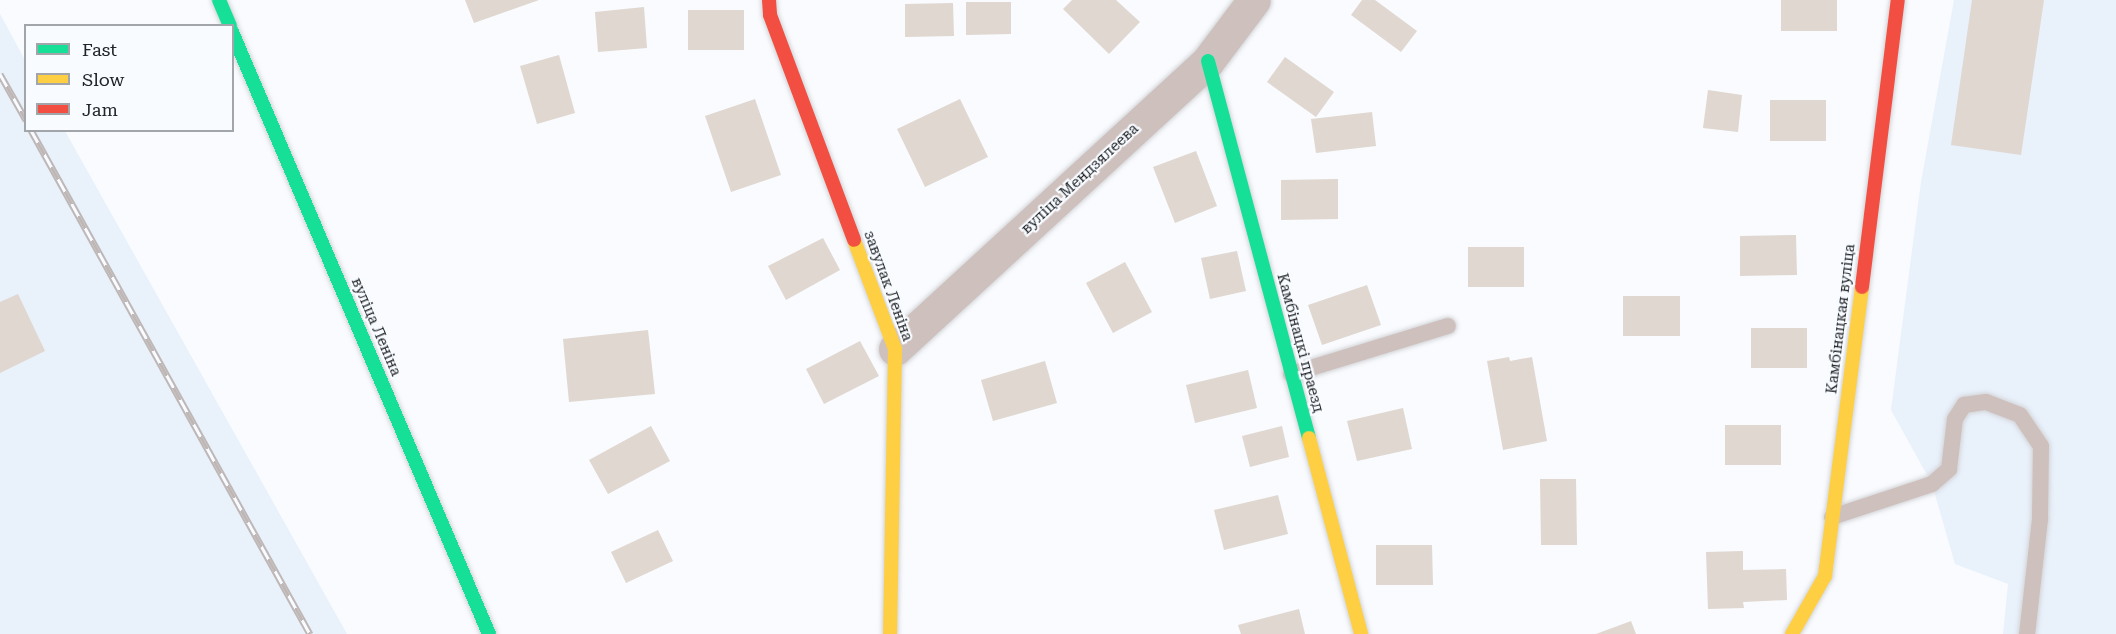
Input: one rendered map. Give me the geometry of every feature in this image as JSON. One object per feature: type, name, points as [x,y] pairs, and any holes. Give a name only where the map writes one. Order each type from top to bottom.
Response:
[{"type":"street","points":[[219,0],[229,24]]},
{"type":"street","name":"завулак Леніна","points":[[769,0],[774,26],[895,349],[890,634]]},
{"type":"street","name":"вуліца Мендзялеева","points":[[895,349],[1208,62],[1254,0]]},
{"type":"street","name":"Камбінацкая вуліца","points":[[1792,634],[1825,576],[1898,0]]},
{"type":"street","name":"вуліца Леніна","points":[[234,37],[489,634]]},
{"type":"street","name":"Камбінацкі праезд","points":[[1208,62],[1360,634]]},
{"type":"lane","points":[[1291,374],[1448,326]]},
{"type":"lane","points":[[1832,517],[1932,484],[1949,469],[1955,419],[1964,405],[1986,402],[2020,415],[2041,446],[2040,519],[2027,634]]},
{"type":"shaded area","points":[[1954,0],[2116,0],[2116,634],[2003,634],[2008,584],[1955,564],[1932,484],[1891,410],[1921,182]]},
{"type":"shaded area","points":[[0,14],[24,58],[24,132],[66,132],[347,634],[0,634]]},
{"type":"building","points":[[465,0],[539,0],[474,23]]},
{"type":"building","points":[[1072,0],[1116,0],[1140,22],[1109,54],[1063,9]]},
{"type":"building","points":[[1362,0],[1375,0],[1417,31],[1401,52],[1351,15]]},
{"type":"building","points":[[1781,0],[1837,0],[1837,31],[1781,31]]},
{"type":"building","points":[[1972,0],[2044,0],[2021,155],[1951,145]]},
{"type":"building","points":[[966,2],[1011,2],[1011,34],[966,35]]},
{"type":"building","points":[[953,3],[954,36],[905,37],[905,4]]},
{"type":"building","points":[[644,7],[647,48],[598,52],[595,12]]},
{"type":"building","points":[[688,10],[744,10],[744,50],[688,50]]},
{"type":"building","points":[[559,55],[575,113],[537,124],[520,66]]},
{"type":"building","points":[[1285,57],[1334,92],[1316,117],[1267,82]]},
{"type":"building","points":[[1708,90],[1742,95],[1738,132],[1703,128]]},
{"type":"building","points":[[755,99],[781,175],[731,192],[705,116]]},
{"type":"building","points":[[960,99],[988,157],[925,187],[897,129]]},
{"type":"building","points":[[1770,100],[1826,100],[1826,141],[1770,141]]},
{"type":"building","points":[[1372,112],[1376,146],[1316,153],[1311,119]]},
{"type":"building","points":[[1196,151],[1217,206],[1175,223],[1153,167]]},
{"type":"building","points":[[1338,179],[1338,219],[1281,220],[1281,180]]},
{"type":"building","points":[[1796,235],[1797,275],[1740,276],[1740,236]]},
{"type":"building","points":[[823,238],[840,270],[786,300],[768,266]]},
{"type":"building","points":[[1468,247],[1524,247],[1524,287],[1468,287]]},
{"type":"building","points":[[1237,251],[1246,291],[1210,299],[1201,258]]},
{"type":"building","points":[[1125,262],[1152,312],[1113,333],[1086,283]]},
{"type":"building","points":[[1367,285],[1381,325],[1322,345],[1308,305]]},
{"type":"building","points":[[18,294],[45,351],[0,373],[0,302]]},
{"type":"building","points":[[1623,296],[1680,296],[1680,336],[1623,336]]},
{"type":"building","points":[[1751,328],[1807,328],[1807,368],[1751,368]]},
{"type":"building","points":[[648,330],[655,394],[569,402],[563,339]]},
{"type":"building","points":[[860,341],[879,376],[824,404],[806,369]]},
{"type":"building","points":[[1509,357],[1510,361],[1532,357],[1547,441],[1503,450],[1487,361]]},
{"type":"building","points":[[1045,361],[1057,403],[993,421],[981,380]]},
{"type":"building","points":[[1248,370],[1257,408],[1195,423],[1186,385]]},
{"type":"building","points":[[1403,408],[1412,449],[1357,461],[1347,421]]},
{"type":"building","points":[[1725,425],[1781,425],[1781,465],[1725,465]]},
{"type":"building","points":[[651,426],[670,461],[608,494],[589,460]]},
{"type":"building","points":[[1282,426],[1289,457],[1250,467],[1242,436]]},
{"type":"building","points":[[1540,479],[1576,479],[1577,545],[1541,545]]},
{"type":"building","points":[[1278,495],[1288,534],[1224,550],[1214,510]]},
{"type":"building","points":[[658,530],[673,561],[626,583],[611,552]]},
{"type":"building","points":[[1376,545],[1432,545],[1433,585],[1376,585]]},
{"type":"building","points":[[1743,551],[1743,570],[1786,569],[1787,600],[1743,602],[1744,608],[1708,609],[1706,552]]},
{"type":"building","points":[[1299,609],[1305,634],[1241,634],[1238,625]]},
{"type":"building","points":[[1631,621],[1636,634],[1596,634]]},
{"type":"railway","points":[[0,74],[24,116]]},
{"type":"railway","points":[[32,132],[310,634]]},
{"type":"traffic: fast","points":[[219,0],[229,24]]},
{"type":"traffic: fast","points":[[234,37],[489,634]]},
{"type":"traffic: fast","points":[[1208,61],[1309,438]]},
{"type":"traffic: slow","points":[[854,240],[895,349],[890,634]]},
{"type":"traffic: slow","points":[[1792,634],[1825,576],[1862,287]]},
{"type":"traffic: slow","points":[[1309,438],[1361,634]]},
{"type":"traffic: jam","points":[[769,0],[770,15],[854,240]]},
{"type":"traffic: jam","points":[[1862,287],[1898,0]]}]
